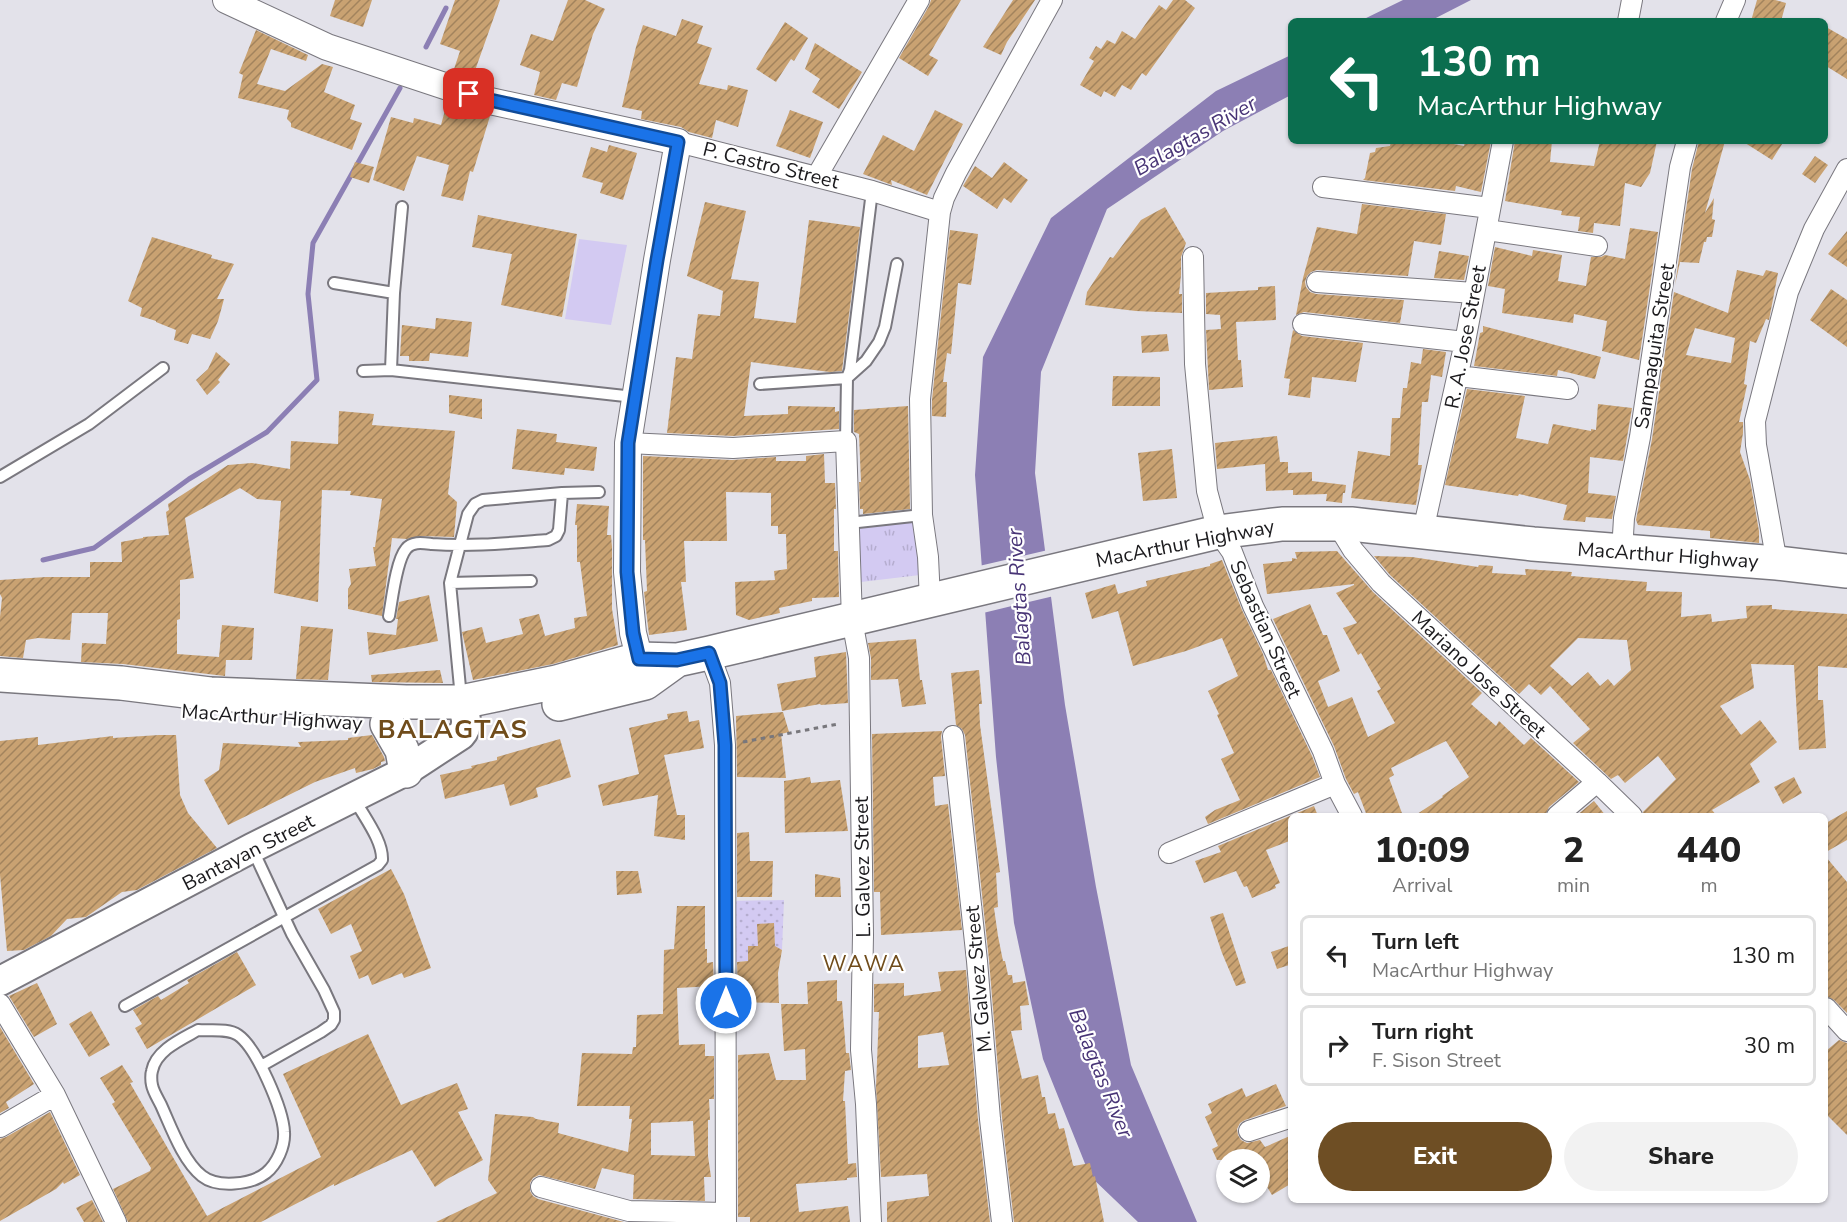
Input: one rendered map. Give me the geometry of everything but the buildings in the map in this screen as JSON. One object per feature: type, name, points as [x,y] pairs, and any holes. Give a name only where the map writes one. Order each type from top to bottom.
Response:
[{"type":"highway","name":"MacArthur Highway","points":[[0,693],[207,714],[317,722],[387,724],[464,713],[557,682],[642,671],[677,660],[1218,532],[1282,524],[1337,524],[1423,531],[1533,544],[1777,563],[1847,571]]},
{"type":"highway","name":"MacArthur Highway","points":[[0,675],[121,683],[210,694],[406,702],[464,713]]},
{"type":"highway","points":[[387,724],[402,750],[406,771]]},
{"type":"main road","name":"Bantayan Street","points":[[0,981],[252,848],[406,771],[465,731],[464,713]]},
{"type":"street","name":"P. Castro Street","points":[[226,0],[327,47],[490,100],[817,176],[872,190],[940,213]]},
{"type":"street","points":[[817,176],[919,0]]},
{"type":"street","points":[[940,597],[928,557],[922,515],[920,399],[940,213],[944,198],[956,173],[1052,0]]},
{"type":"street","points":[[1629,18],[1632,0]]},
{"type":"street","points":[[1727,18],[1735,0]]},
{"type":"street","points":[[642,671],[633,633],[627,572],[628,443],[678,142]]},
{"type":"street","name":"R. A. Jose Street","points":[[1423,531],[1465,342],[1502,144]]},
{"type":"street","name":"Sampaguita Street","points":[[1622,552],[1624,518],[1640,437],[1680,167],[1686,144]]},
{"type":"street","points":[[1777,563],[1756,445],[1755,421],[1788,292],[1814,229],[1847,169]]},
{"type":"street","points":[[1323,187],[1490,208]]},
{"type":"street","points":[[1486,230],[1597,246]]},
{"type":"street","name":"Sebastian Street","points":[[1194,257],[1195,364],[1207,491],[1218,532],[1232,552],[1253,606],[1350,813]]},
{"type":"street","points":[[1317,282],[1474,293]]},
{"type":"street","points":[[1303,324],[1465,342]]},
{"type":"street","points":[[1458,376],[1568,388]]},
{"type":"street","points":[[628,443],[733,448],[846,441]]},
{"type":"street","name":"L. Galvez Street","points":[[846,441],[852,620],[859,658],[863,935],[861,1050],[866,1104],[871,1222]]},
{"type":"street","name":"Mariano Jose Street","points":[[1337,524],[1353,550],[1381,583],[1629,813]]},
{"type":"street","points":[[541,1187],[629,1211],[726,1218],[725,745],[720,683],[709,653]]},
{"type":"street","name":"M. Galvez Street","points":[[953,736],[1002,1222]]},
{"type":"street","points":[[1561,813],[1597,782]]},
{"type":"street","points":[[1169,853],[1335,784]]},
{"type":"street","points":[[0,1004],[55,1095],[116,1222]]},
{"type":"street","points":[[1828,1010],[1847,1031]]},
{"type":"street","points":[[0,1127],[55,1095]]},
{"type":"street","points":[[1249,1131],[1288,1118]]},
{"type":"lane","points":[[846,441],[847,378],[850,370],[872,190]]},
{"type":"lane","points":[[391,370],[394,293],[402,207]]},
{"type":"lane","points":[[760,384],[847,378],[866,361],[882,334],[897,264]]},
{"type":"lane","points":[[334,284],[394,293]]},
{"type":"lane","points":[[0,477],[89,424],[164,368]]},
{"type":"lane","points":[[363,371],[391,370],[635,397]]},
{"type":"lane","points":[[464,713],[450,583],[468,514],[475,504],[483,500],[599,492]]},
{"type":"lane","points":[[389,616],[400,559],[410,545],[418,542],[460,546],[548,540],[556,536],[559,530],[562,493]]},
{"type":"lane","points":[[849,523],[922,515]]},
{"type":"lane","points":[[450,583],[531,581]]},
{"type":"lane","points":[[125,1006],[378,865],[382,860],[379,843],[354,798]]},
{"type":"lane","points":[[252,848],[283,916],[334,1012],[331,1025],[261,1066]]},
{"type":"lane","points":[[198,1030],[231,1032],[238,1035],[250,1045],[261,1066],[279,1109],[284,1131],[280,1154],[266,1173],[247,1182],[223,1184],[202,1177],[186,1158],[152,1085],[152,1070],[159,1057],[176,1042],[198,1030]]},
{"type":"path","points":[[725,745],[838,724]]},
{"type":"green space","points":[[579,239],[627,245],[611,325],[565,319]]},
{"type":"green space","points":[[914,522],[920,575],[861,582],[855,529]]},
{"type":"green space","points":[[784,900],[782,950],[775,946],[774,924],[758,924],[758,946],[748,947],[748,961],[731,962],[730,901]]},
{"type":"water","points":[[1403,0],[1471,0],[1436,18],[1366,18]]},
{"type":"water","name":"Balagtas River","points":[[1288,56],[1288,97],[1223,131],[1107,209],[1041,372],[1035,473],[1065,705],[1096,887],[1131,1065],[1197,1222],[1138,1222],[1090,1176],[1043,1059],[1014,923],[996,757],[975,475],[983,357],[1051,218],[1216,91]]},
{"type":"pier","points":[[1048,550],[1054,596],[983,613],[979,566]]},
{"type":"waterway","points":[[426,47],[446,8]]},
{"type":"waterway","points":[[43,560],[94,548],[189,479],[267,432],[317,380],[308,294],[313,243],[400,88]]},
{"type":"district","name":"BALAGTAS","points":[[453,729]]},
{"type":"district","name":"WAWA","points":[[864,963]]},
{"type":"route","points":[[469,94],[678,142],[628,443],[627,572],[633,633],[639,659],[677,660],[709,653],[720,683],[725,745],[726,1003]]}]
